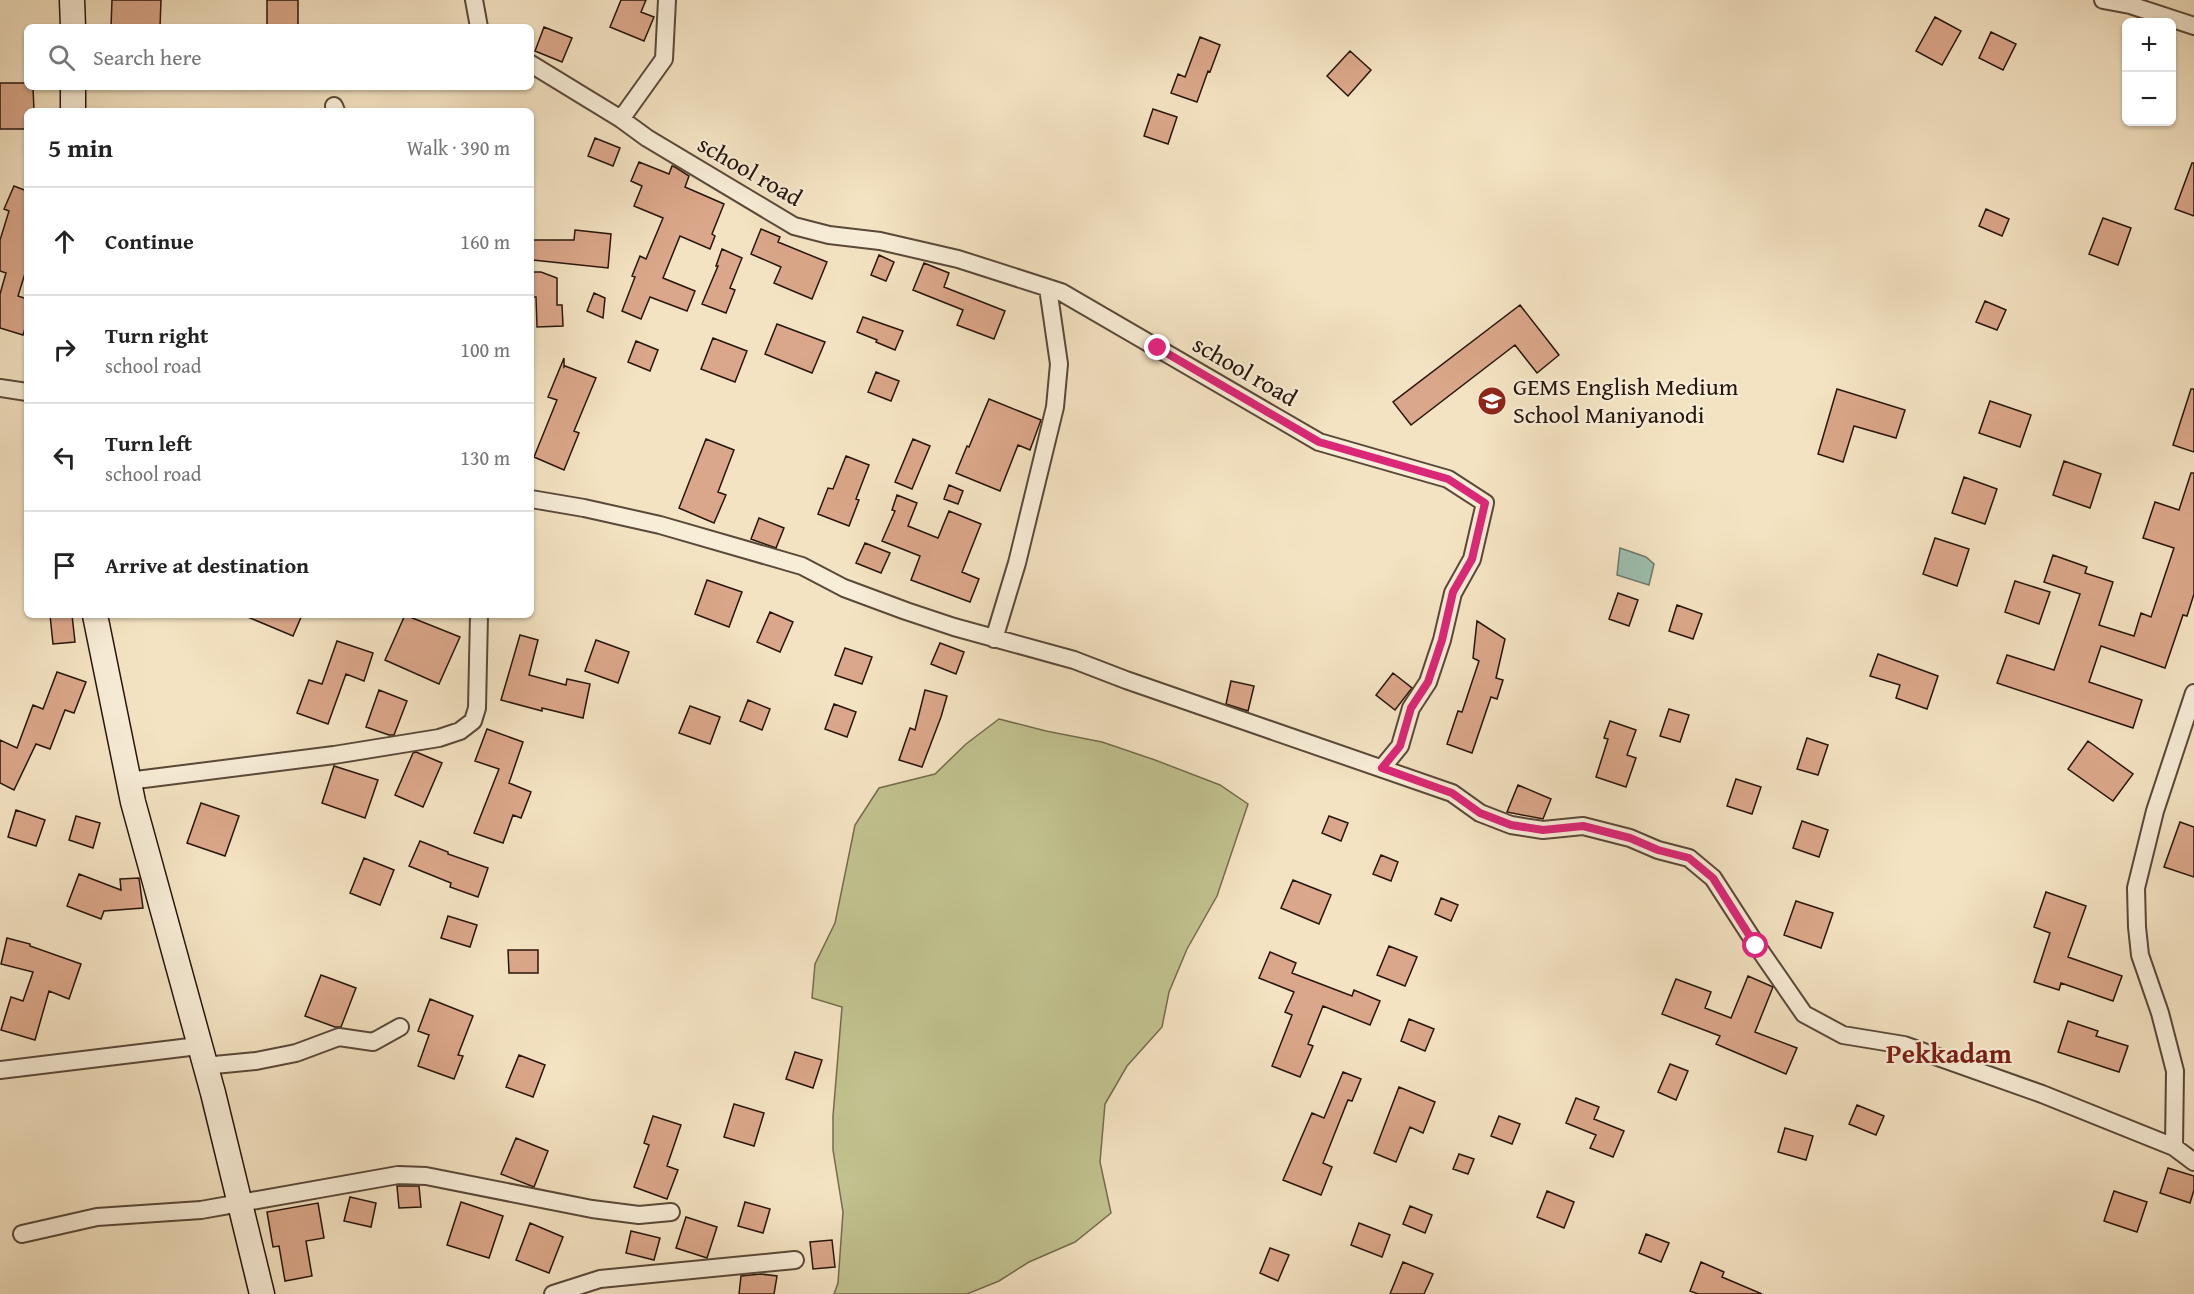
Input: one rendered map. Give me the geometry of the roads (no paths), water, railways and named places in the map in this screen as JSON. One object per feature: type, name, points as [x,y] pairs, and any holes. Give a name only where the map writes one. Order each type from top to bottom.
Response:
[{"type":"main road","points":[[72,0],[73,24]]},
{"type":"main road","points":[[73,90],[73,108]]},
{"type":"main road","points":[[96,618],[128,781],[201,1056],[213,1093],[262,1294]]},
{"type":"street","points":[[474,0],[478,24]]},
{"type":"street","points":[[621,119],[664,59],[667,0]]},
{"type":"street","points":[[2103,0],[2130,5],[2194,26]]},
{"type":"street","name":"school road","points":[[534,66],[621,119],[647,138],[794,226],[829,235],[880,242],[958,259],[1061,292],[1319,442],[1448,479],[1485,503],[1472,559],[1453,592],[1442,640],[1428,682],[1411,708],[1400,746],[1382,768]]},
{"type":"street","points":[[994,639],[1017,563],[1055,407],[1059,364],[1048,288]]},
{"type":"street","points":[[0,388],[24,392]]},
{"type":"street","points":[[534,500],[660,525],[802,566],[844,588],[954,627],[1074,660],[1452,793],[1480,813],[1511,825],[1543,830],[1583,826],[1630,838],[1658,850],[1689,858],[1713,878],[1756,946],[1804,1014],[1843,1035],[1904,1045],[2042,1094],[2174,1147],[2194,1162]]},
{"type":"street","points":[[128,781],[379,749],[439,738],[460,731],[473,721],[477,708],[479,618]]},
{"type":"street","points":[[2174,1147],[2175,1071],[2160,1013],[2140,955],[2136,888],[2155,811],[2194,693]]},
{"type":"street","points":[[0,1070],[201,1056],[256,1061],[296,1053],[339,1037],[373,1042],[400,1027]]},
{"type":"street","points":[[22,1234],[97,1217],[201,1210],[398,1175],[426,1176],[592,1209],[639,1215],[671,1212]]},
{"type":"street","points":[[553,1294],[600,1279],[795,1260]]},
{"type":"place","name":"GEMS English Medium School Maniyanodi","points":[[1492,401]]},
{"type":"district","name":"Pekkadam","points":[[1949,1054]]}]
